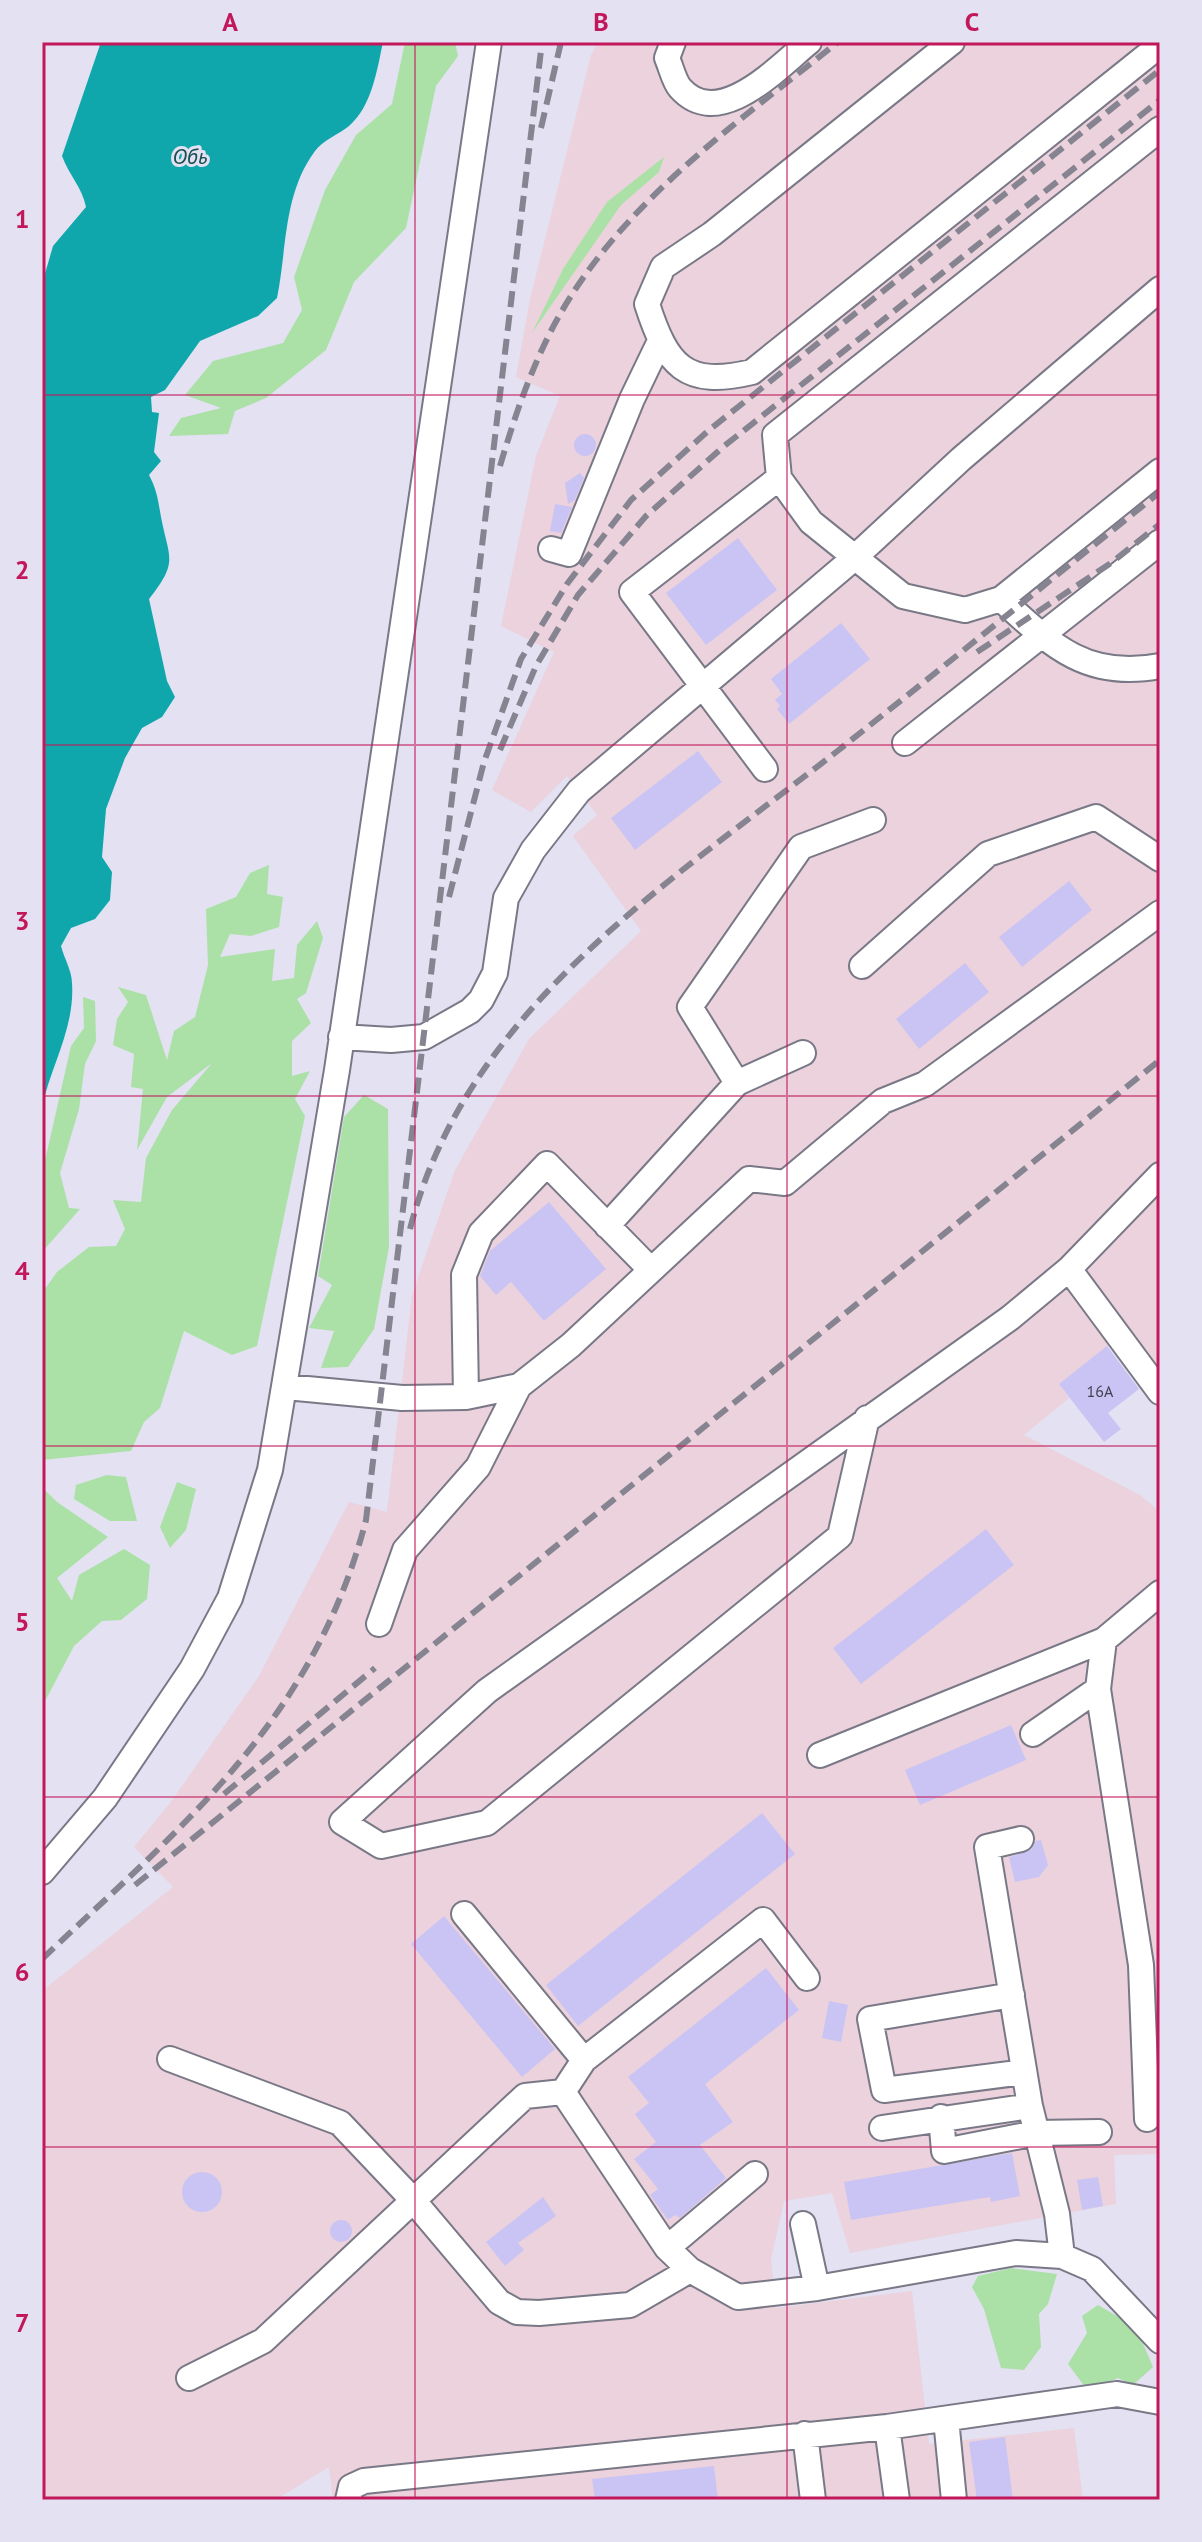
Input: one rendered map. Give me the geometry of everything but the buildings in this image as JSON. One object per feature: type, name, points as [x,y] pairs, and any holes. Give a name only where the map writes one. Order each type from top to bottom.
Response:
[{"type":"street","points":[[42,1872],[105,1798],[164,1714],[230,1598],[270,1470],[341,1037],[489,42]]},
{"type":"street","points":[[673,42],[667,58],[680,88],[708,104],[739,98],[809,42]]},
{"type":"street","points":[[952,42],[712,234],[663,267],[647,304],[659,343],[685,371],[718,380],[752,372],[1160,45]]},
{"type":"street","points":[[1160,129],[775,435],[779,478],[811,522],[853,559],[903,596],[965,610],[1001,599],[1160,471]]},
{"type":"street","points":[[341,1037],[391,1040],[424,1037],[470,1011],[481,1000],[495,973],[506,898],[541,839],[579,791],[853,559],[961,459],[1160,289]]},
{"type":"street","points":[[551,549],[569,554],[632,399],[659,343]]},
{"type":"street","points":[[765,769],[701,688],[632,592],[779,478]]},
{"type":"street","points":[[905,743],[1160,542]]},
{"type":"street","points":[[1001,599],[1067,654],[1101,669],[1134,670],[1160,666]]},
{"type":"street","points":[[862,966],[988,854],[1096,817],[1160,859]]},
{"type":"street","points":[[737,1083],[690,1007],[801,847],[873,820]]},
{"type":"street","points":[[379,1624],[405,1550],[478,1467],[519,1386],[571,1345],[749,1179],[785,1183],[883,1101],[925,1084],[1160,913]]},
{"type":"street","points":[[607,1226],[737,1083],[803,1053]]},
{"type":"street","points":[[466,1397],[464,1275],[481,1233],[547,1164],[651,1270]]},
{"type":"street","points":[[867,1418],[840,1536],[487,1823],[381,1846],[342,1822],[487,1691],[867,1418],[1010,1318],[1069,1269],[1160,1175]]},
{"type":"street","points":[[1069,1269],[1160,1392]]},
{"type":"street","points":[[286,1387],[402,1398],[466,1397],[519,1386]]},
{"type":"street","points":[[820,1755],[1104,1640],[1160,1593]]},
{"type":"street","points":[[1104,1640],[1098,1689],[1141,1965],[1147,2119]]},
{"type":"street","points":[[1033,1734],[1098,1689]]},
{"type":"street","points":[[1021,1839],[987,1847],[1030,2106],[1057,2214],[1062,2256]]},
{"type":"street","points":[[464,1914],[584,2060]]},
{"type":"street","points":[[563,2092],[584,2060],[763,1920],[807,1978]]},
{"type":"street","points":[[1012,1995],[870,2019],[884,2090],[1024,2072]]},
{"type":"street","points":[[170,2059],[340,2123],[412,2199],[499,2302],[517,2312],[630,2305],[690,2270]]},
{"type":"street","points":[[189,2378],[263,2341],[525,2096],[563,2092]]},
{"type":"street","points":[[563,2092],[667,2248],[690,2270],[738,2297],[817,2288],[1016,2253],[1062,2256],[1092,2269],[1160,2341]]},
{"type":"street","points":[[882,2128],[1030,2106]]},
{"type":"street","points":[[941,2117],[944,2151],[1036,2133],[1099,2132]]},
{"type":"street","points":[[667,2248],[755,2174]]},
{"type":"street","points":[[803,2224],[817,2288]]},
{"type":"street","points":[[348,2500],[351,2487],[364,2481],[887,2427],[1117,2394],[1160,2402]]},
{"type":"street","points":[[946,2419],[954,2500]]},
{"type":"street","points":[[887,2427],[897,2500]]},
{"type":"street","points":[[805,2434],[813,2500]]},
{"type":"shaded area","points":[[598,42],[1160,42],[1160,1372],[1112,1343],[1059,1384],[1069,1398],[1024,1435],[1140,1495],[1160,1512],[1160,2154],[1114,2155],[1116,2204],[850,2253],[832,2193],[784,2201],[771,2260],[776,2308],[912,2291],[929,2444],[1074,2428],[1083,2500],[333,2500],[329,2467],[275,2500],[42,2500],[42,1991],[173,1887],[134,1847],[170,1803],[259,1676],[349,1502],[387,1512],[412,1295],[455,1170],[529,1039],[641,931],[573,836],[597,815],[567,776],[531,812],[492,790],[554,652],[501,626],[536,456],[560,396],[516,377],[530,299],[591,55]]},
{"type":"green space","points":[[405,42],[455,42],[458,56],[436,86],[406,228],[354,282],[326,350],[266,398],[235,411],[228,434],[169,436],[181,418],[221,408],[185,395],[213,361],[283,343],[302,310],[294,277],[325,190],[356,135],[392,104]]},
{"type":"green space","points":[[664,157],[659,172],[621,205],[532,333],[563,269],[607,202]]},
{"type":"green space","points":[[269,865],[267,894],[283,897],[279,927],[251,936],[230,934],[220,957],[275,949],[272,981],[294,978],[297,945],[317,921],[323,938],[306,993],[297,999],[311,1023],[292,1041],[292,1076],[310,1071],[295,1099],[305,1116],[257,1346],[232,1355],[184,1331],[160,1408],[144,1422],[131,1451],[42,1460],[42,1293],[57,1272],[89,1247],[116,1246],[125,1229],[113,1200],[141,1202],[146,1158],[172,1110],[212,1063],[167,1097],[137,1150],[143,1089],[131,1087],[134,1054],[113,1045],[117,1019],[128,1002],[118,987],[146,995],[167,1060],[174,1031],[195,1017],[208,965],[206,909],[236,897],[250,873]]},
{"type":"green space","points":[[83,997],[95,1001],[96,1041],[85,1064],[79,1109],[60,1173],[69,1208],[80,1209],[42,1252],[42,1174],[71,1046],[84,1028]]},
{"type":"green space","points":[[364,1095],[388,1109],[389,1247],[374,1329],[348,1367],[321,1368],[334,1331],[309,1328],[332,1285],[318,1276],[344,1117]]},
{"type":"green space","points":[[107,1475],[126,1477],[137,1521],[110,1521],[74,1499],[76,1485]]},
{"type":"green space","points":[[177,1482],[196,1489],[186,1530],[170,1548],[160,1527]]},
{"type":"green space","points":[[42,1487],[57,1502],[108,1537],[57,1578],[72,1601],[79,1575],[124,1549],[150,1565],[147,1599],[121,1620],[102,1621],[74,1646],[42,1707]]},
{"type":"green space","points":[[1011,2268],[1057,2274],[1048,2304],[1039,2314],[1041,2347],[1024,2370],[1001,2368],[984,2309],[972,2287],[978,2276]]},
{"type":"green space","points":[[1098,2305],[1136,2327],[1153,2367],[1133,2385],[1118,2378],[1088,2391],[1068,2364],[1087,2333],[1082,2316]]},
{"type":"water","name":"Обь","points":[[101,42],[383,42],[372,87],[357,118],[318,147],[297,185],[288,222],[277,298],[258,316],[200,341],[165,390],[151,397],[152,412],[159,413],[154,452],[161,461],[149,475],[157,495],[169,560],[165,576],[149,599],[167,681],[175,697],[162,717],[142,728],[125,758],[106,809],[102,857],[112,872],[110,900],[95,919],[71,928],[61,946],[72,978],[72,1000],[66,1031],[42,1107],[42,284],[53,246],[86,207],[62,156]]},
{"type":"railway","points":[[42,1959],[194,1813],[238,1764],[278,1711],[314,1654],[343,1590],[366,1520],[542,42]]},
{"type":"railway","points":[[541,128],[561,42]]},
{"type":"railway","points":[[500,466],[534,367],[549,335],[575,290],[605,248],[640,210],[716,139],[838,42]]},
{"type":"railway","points":[[449,897],[484,762],[521,659],[567,584],[631,500],[708,431],[1160,70]]},
{"type":"railway","points":[[500,750],[536,666],[578,595],[646,516],[723,447],[1160,100]]},
{"type":"railway","points":[[410,1229],[438,1150],[477,1079],[526,1015],[583,956],[645,901],[1160,492]]},
{"type":"railway","points":[[977,652],[1111,563],[1160,524]]},
{"type":"railway","points":[[135,1885],[1160,1060]]},
{"type":"railway","points":[[224,1794],[375,1668]]}]
